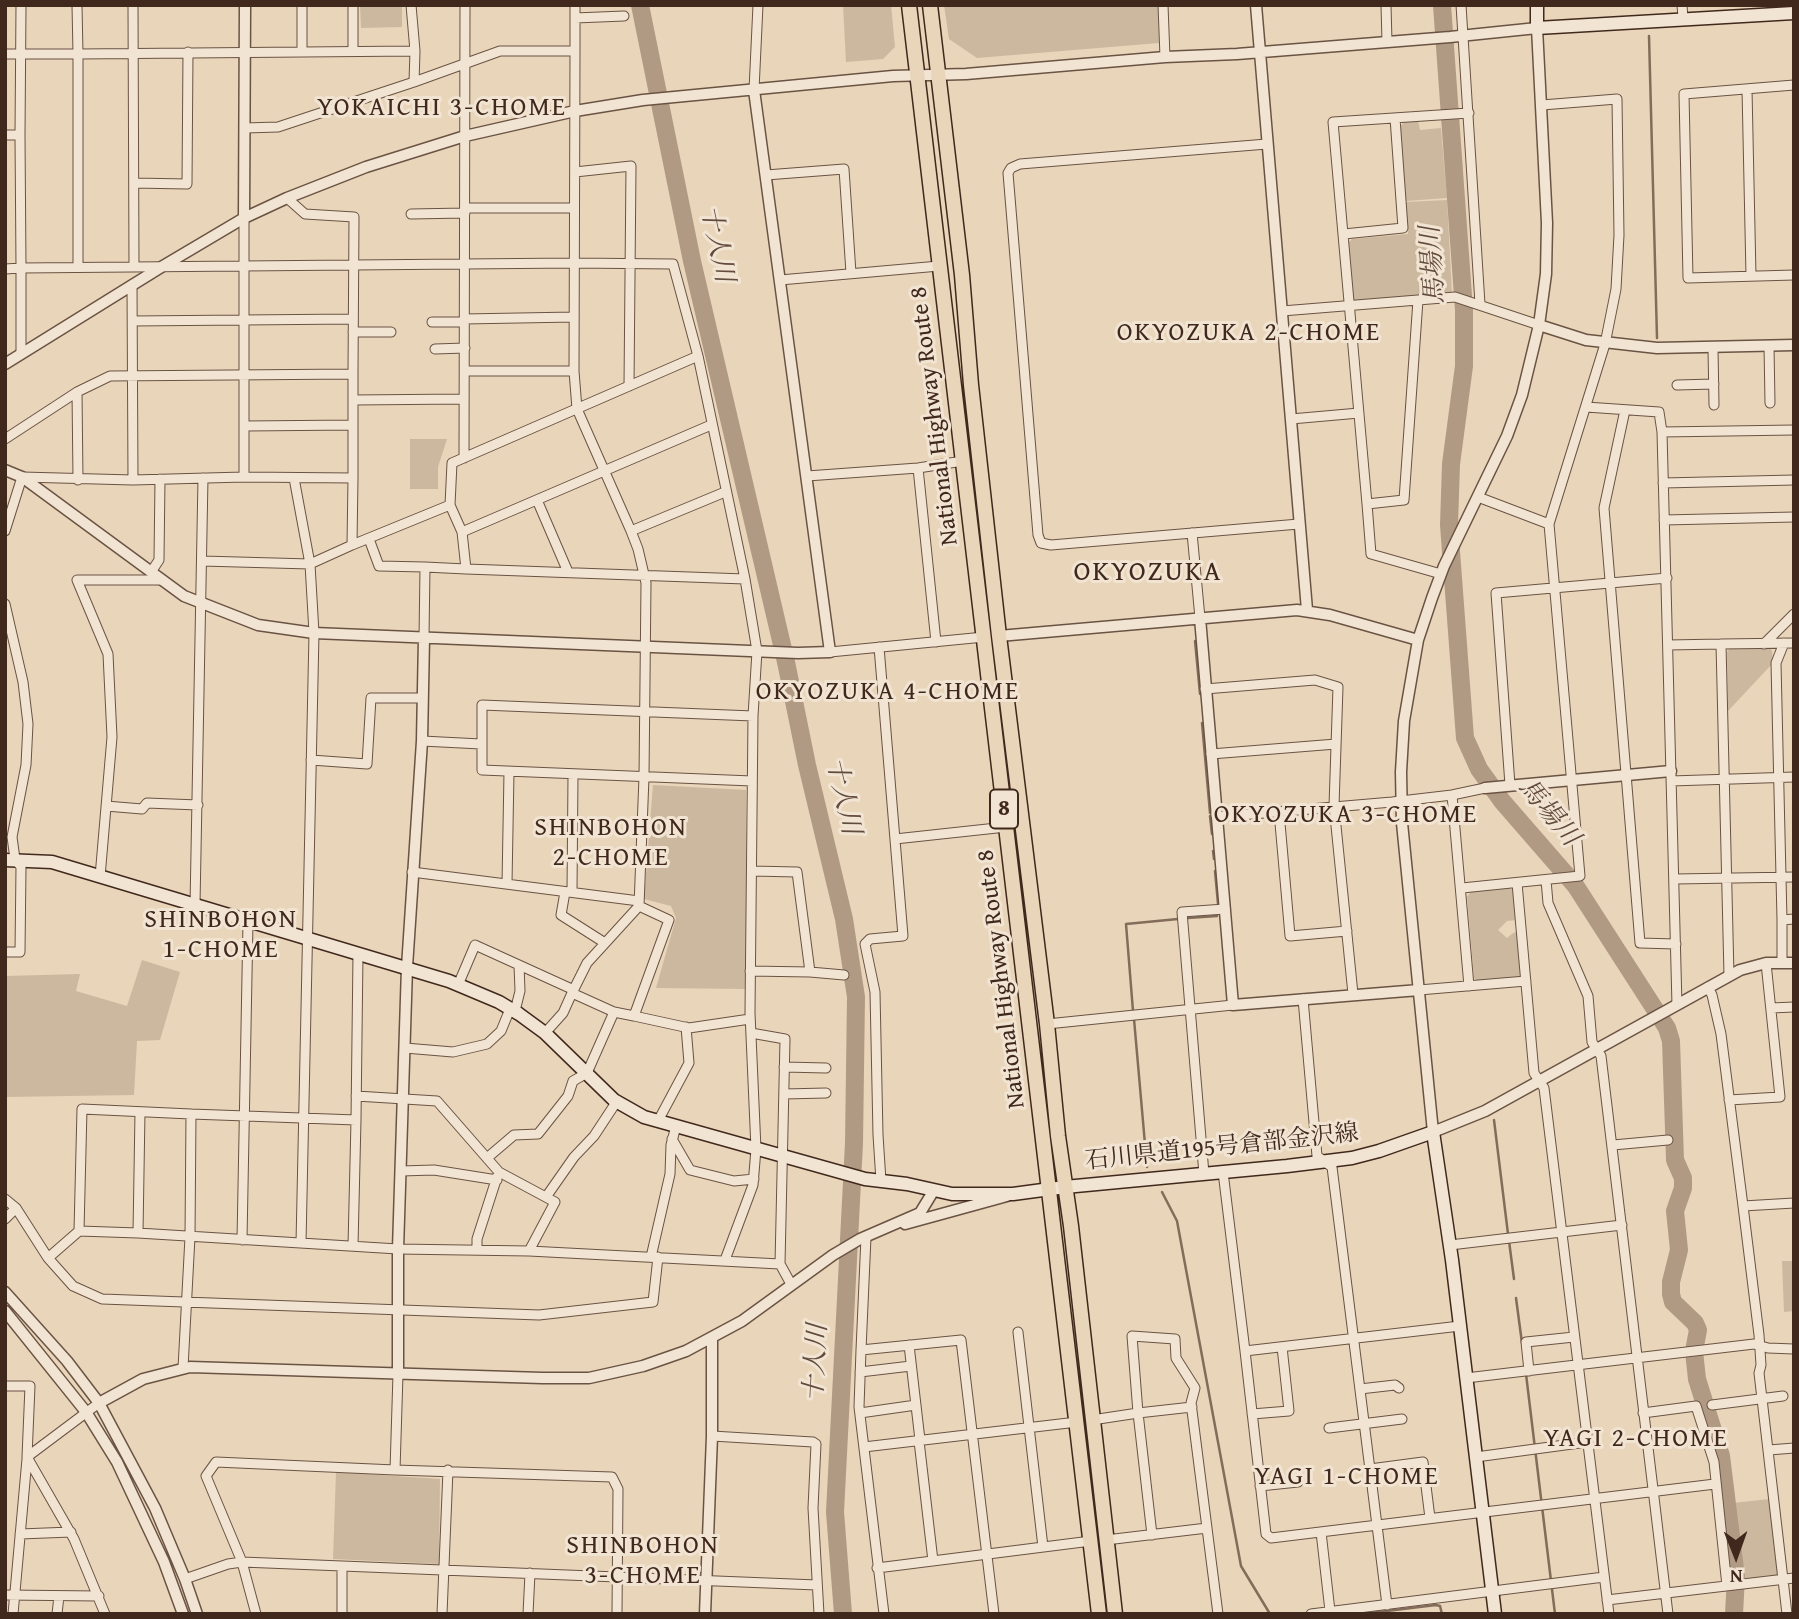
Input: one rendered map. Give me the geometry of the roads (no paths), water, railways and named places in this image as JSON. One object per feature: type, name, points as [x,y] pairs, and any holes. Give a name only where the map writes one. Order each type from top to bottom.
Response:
[{"type":"highway","name":"National Highway Route 8","points":[[909,5],[963,461],[992,636],[1046,1024],[1077,1422],[1099,1614]]},
{"type":"highway","name":"National Highway Route 8","points":[[930,5],[962,275],[1006,827],[1057,1188],[1071,1226],[1115,1614]]},
{"type":"main road","points":[[1537,5],[1537,28],[1682,11],[1794,13]]},
{"type":"main road","points":[[10,860],[52,862],[407,967],[458,985],[512,1010],[545,1033],[617,1101],[644,1117],[659,1121],[674,1133],[783,1155]]},
{"type":"main road","points":[[1433,1132],[1450,1245],[1495,1614]]},
{"type":"main road","name":"石川県道195号倉部金沢線","points":[[783,1155],[865,1179],[969,1195],[1013,1195],[1057,1188],[1324,1162],[1366,1155],[1433,1132]]},
{"type":"street","points":[[21,5],[21,353]]},
{"type":"street","points":[[77,5],[78,267]]},
{"type":"street","points":[[133,5],[134,266]]},
{"type":"street","points":[[244,477],[245,5]]},
{"type":"street","points":[[302,5],[302,51]]},
{"type":"street","points":[[353,5],[353,51]]},
{"type":"street","points":[[411,5],[415,51],[414,82]]},
{"type":"street","points":[[464,458],[465,5]]},
{"type":"street","points":[[545,1033],[563,1013],[587,963],[639,904],[644,777],[647,647],[644,574],[631,531],[577,410],[573,262],[575,5]]},
{"type":"street","points":[[758,5],[754,90],[830,652]]},
{"type":"street","points":[[1163,5],[1165,57]]},
{"type":"street","points":[[1256,5],[1307,610]]},
{"type":"street","points":[[1386,5],[1387,42]]},
{"type":"street","points":[[1461,5],[1465,113],[1480,304]]},
{"type":"street","points":[[575,18],[624,16]]},
{"type":"street","points":[[5,364],[244,218],[287,198],[366,167],[465,136],[575,111],[666,97],[917,75],[1260,52],[1537,28],[1547,223],[1546,274],[1539,325],[1507,436],[1443,569],[1418,640],[1404,721],[1401,800],[1433,1132],[1485,1111],[1729,975],[1766,963],[1788,963],[1782,920],[1776,663],[1789,643]]},
{"type":"street","points":[[5,54],[415,51]]},
{"type":"street","points":[[245,128],[278,127],[500,51],[575,51]]},
{"type":"street","points":[[134,183],[187,184],[188,52]]},
{"type":"street","points":[[1794,85],[1684,94],[1688,278],[1794,275]]},
{"type":"street","points":[[1747,89],[1751,276]]},
{"type":"street","points":[[1462,888],[1580,876],[1549,524],[1605,344],[1616,289],[1619,235],[1618,99],[1542,105]]},
{"type":"street","points":[[1443,569],[1371,554],[1333,122],[1465,113]]},
{"type":"street","points":[[1344,234],[1403,228],[1395,118]]},
{"type":"street","points":[[5,135],[20,135]]},
{"type":"street","points":[[1267,144],[1020,164],[1015,165],[1008,173],[1039,539],[1041,543],[1051,545],[1300,524]]},
{"type":"street","points":[[575,172],[631,166],[629,386]]},
{"type":"street","points":[[766,175],[844,169],[851,273]]},
{"type":"street","points":[[287,198],[305,215],[354,217],[352,545]]},
{"type":"street","points":[[411,214],[574,208]]},
{"type":"street","points":[[5,269],[573,262],[673,264],[698,356],[745,579],[757,651],[753,716],[750,971],[757,1149],[754,1178],[725,1260]]},
{"type":"street","points":[[780,280],[939,266]]},
{"type":"street","points":[[132,285],[133,480]]},
{"type":"street","points":[[1282,311],[1458,297],[1566,335],[1605,344],[1657,348],[1794,345]]},
{"type":"street","points":[[1367,504],[1404,500],[1418,300]]},
{"type":"street","points":[[432,323],[574,317]]},
{"type":"street","points":[[133,321],[352,318]]},
{"type":"street","points":[[353,332],[391,332]]},
{"type":"street","points":[[1769,346],[1770,402]]},
{"type":"street","points":[[435,349],[465,348]]},
{"type":"street","points":[[1713,348],[1714,405]]},
{"type":"street","points":[[466,569],[462,532],[450,505],[452,463],[698,356]]},
{"type":"street","points":[[465,371],[574,371]]},
{"type":"street","points":[[5,439],[77,392],[110,376],[353,374]]},
{"type":"street","points":[[1677,385],[1714,384]]},
{"type":"street","points":[[77,392],[78,480]]},
{"type":"street","points":[[353,400],[464,399]]},
{"type":"street","points":[[1586,407],[1659,412],[1667,578],[1677,1005]]},
{"type":"street","points":[[1625,410],[1604,508],[1640,943],[1676,944]]},
{"type":"street","points":[[1291,419],[1359,413]]},
{"type":"street","points":[[245,426],[353,425]]},
{"type":"street","points":[[462,532],[711,425]]},
{"type":"street","points":[[1662,432],[1794,430]]},
{"type":"street","points":[[807,476],[918,468],[963,461]]},
{"type":"street","points":[[918,468],[936,642]]},
{"type":"street","points":[[5,470],[22,477],[184,596],[258,625],[314,633],[798,653],[1307,610],[1418,640]]},
{"type":"street","points":[[22,477],[78,480],[353,478]]},
{"type":"street","points":[[5,531],[22,477]]},
{"type":"street","points":[[195,905],[203,604],[203,478]]},
{"type":"street","points":[[294,478],[310,564],[314,633],[301,1243]]},
{"type":"street","points":[[150,572],[159,560],[160,480]]},
{"type":"street","points":[[1663,484],[1794,480]]},
{"type":"street","points":[[631,531],[725,492]]},
{"type":"street","points":[[1478,497],[1549,524]]},
{"type":"street","points":[[537,500],[568,572]]},
{"type":"street","points":[[202,561],[310,564],[450,505]]},
{"type":"street","points":[[1664,520],[1794,517]]},
{"type":"street","points":[[1192,533],[1233,1006]]},
{"type":"street","points":[[369,539],[379,566],[745,579]]},
{"type":"street","points":[[395,1470],[398,1249],[407,967],[422,741],[425,567]]},
{"type":"street","points":[[1504,786],[1496,593],[1667,578]]},
{"type":"street","points":[[100,877],[112,737],[108,654],[78,580],[161,580]]},
{"type":"street","points":[[5,604],[23,682],[29,724],[26,765],[10,860],[21,867],[20,952],[5,952]]},
{"type":"street","points":[[1764,644],[1794,614]]},
{"type":"street","points":[[1668,645],[1789,643]]},
{"type":"street","points":[[1721,644],[1729,975]]},
{"type":"street","points":[[878,647],[903,936],[870,939],[865,944],[875,992],[881,1181]]},
{"type":"street","points":[[1205,689],[1315,680],[1338,687],[1334,807],[1353,994]]},
{"type":"street","points":[[311,760],[368,764],[371,698],[422,698]]},
{"type":"street","points":[[752,781],[482,770],[481,744],[482,705],[753,716]]},
{"type":"street","points":[[422,741],[481,744]]},
{"type":"street","points":[[1211,754],[1336,744]]},
{"type":"street","points":[[507,884],[509,772]]},
{"type":"street","points":[[573,775],[568,892],[561,915],[605,943]]},
{"type":"street","points":[[1217,817],[1401,800],[1504,786],[1627,776],[1725,779],[1794,777]]},
{"type":"street","points":[[1452,794],[1469,986]]},
{"type":"street","points":[[106,806],[142,808],[147,803],[198,805]]},
{"type":"street","points":[[1279,811],[1290,936],[1347,931]]},
{"type":"street","points":[[895,839],[1006,827]]},
{"type":"street","points":[[751,871],[797,872],[810,972]]},
{"type":"street","points":[[412,872],[639,904],[669,920],[634,1016]]},
{"type":"street","points":[[1675,879],[1794,877]]},
{"type":"street","points":[[1546,880],[1548,903],[1588,996],[1592,1042],[1601,1056],[1668,1614]]},
{"type":"street","points":[[1517,883],[1534,1073],[1544,1088],[1609,1614]]},
{"type":"street","points":[[1204,1174],[1182,912],[1225,909]]},
{"type":"street","points":[[1782,920],[1794,919]]},
{"type":"street","points":[[242,1240],[248,922]]},
{"type":"street","points":[[458,985],[475,945],[614,1012],[686,1027],[750,1019]]},
{"type":"street","points":[[353,1246],[358,953]]},
{"type":"street","points":[[1729,1100],[1780,1097],[1766,963]]},
{"type":"street","points":[[405,1048],[453,1052],[487,1044],[502,1031],[512,1010],[520,990],[519,965]]},
{"type":"street","points":[[750,971],[844,975]]},
{"type":"street","points":[[1046,1024],[1353,994],[1526,981]]},
{"type":"street","points":[[1708,988],[1721,1034],[1743,1206],[1759,1346],[1762,1399],[1789,1579],[1787,1614]]},
{"type":"street","points":[[1303,999],[1317,1156],[1332,1167],[1387,1605]]},
{"type":"street","points":[[1771,1007],[1794,1007]]},
{"type":"street","points":[[487,1158],[514,1135],[538,1134],[568,1096],[573,1081],[587,1073],[614,1012]]},
{"type":"street","points":[[659,1121],[689,1063],[686,1027]]},
{"type":"street","points":[[751,1033],[785,1039],[780,1264],[791,1283]]},
{"type":"street","points":[[784,1067],[826,1068]]},
{"type":"street","points":[[784,1094],[826,1094]]},
{"type":"street","points":[[356,1096],[437,1101],[487,1158],[498,1176],[477,1239],[477,1250]]},
{"type":"street","points":[[546,1197],[574,1157],[594,1136],[617,1101]]},
{"type":"street","points":[[79,1231],[82,1110],[356,1120]]},
{"type":"street","points":[[138,1233],[140,1112]]},
{"type":"street","points":[[183,1368],[190,1237],[191,1114]]},
{"type":"street","points":[[674,1133],[690,1170],[734,1181],[754,1178]]},
{"type":"street","points":[[5,1199],[16,1208],[48,1258],[73,1286],[102,1299],[539,1315],[653,1302],[654,1257],[670,1174],[674,1133]]},
{"type":"street","points":[[1613,1145],[1668,1140]]},
{"type":"street","points":[[401,1171],[434,1170],[498,1176],[555,1202],[529,1251]]},
{"type":"street","points":[[1223,1172],[1266,1534],[1271,1538],[1715,1484]]},
{"type":"street","points":[[27,1457],[99,1404],[143,1379],[183,1368],[589,1377],[643,1366],[712,1339],[742,1321],[833,1255],[863,1238],[920,1213],[934,1190]]},
{"type":"street","points":[[895,1225],[919,1222],[1013,1195]]},
{"type":"street","points":[[1743,1206],[1794,1203]]},
{"type":"street","points":[[5,1219],[16,1208]]},
{"type":"street","points":[[1450,1245],[1622,1225]]},
{"type":"street","points":[[48,1258],[79,1231],[398,1249],[529,1251],[780,1264]]},
{"type":"street","points":[[863,1238],[860,1413],[884,1614]]},
{"type":"street","points":[[5,1292],[99,1404],[155,1508],[186,1579],[197,1614]]},
{"type":"street","points":[[5,1311],[86,1412],[117,1462],[164,1562],[183,1614]]},
{"type":"street","points":[[1245,1351],[1460,1326]]},
{"type":"street","points":[[1018,1332],[1043,1547]]},
{"type":"street","points":[[1152,1535],[1132,1336],[1175,1339],[1176,1358],[1195,1388],[1192,1407],[1218,1614]]},
{"type":"street","points":[[1527,1371],[1525,1342],[1574,1336]]},
{"type":"street","points":[[705,1614],[712,1436],[712,1339]]},
{"type":"street","points":[[861,1350],[961,1340],[994,1614]]},
{"type":"street","points":[[909,1345],[933,1561]]},
{"type":"street","points":[[1466,1378],[1759,1346],[1794,1349]]},
{"type":"street","points":[[1252,1415],[1289,1411],[1282,1347]]},
{"type":"street","points":[[860,1372],[911,1366]]},
{"type":"street","points":[[5,1386],[30,1385],[20,1534],[10,1595],[13,1614]]},
{"type":"street","points":[[1360,1389],[1395,1385],[1399,1388]]},
{"type":"street","points":[[1712,1405],[1783,1396]]},
{"type":"street","points":[[860,1413],[916,1405]]},
{"type":"street","points":[[1643,1413],[1696,1406],[1710,1445],[1729,1586]]},
{"type":"street","points":[[1092,1420],[1192,1407]]},
{"type":"street","points":[[1329,1428],[1402,1419]]},
{"type":"street","points":[[864,1447],[1077,1422]]},
{"type":"street","points":[[712,1436],[816,1444],[813,1508],[818,1614]]},
{"type":"street","points":[[1476,1457],[1587,1442]]},
{"type":"street","points":[[1769,1450],[1794,1448]]},
{"type":"street","points":[[27,1457],[71,1532],[105,1614]]},
{"type":"street","points":[[256,1614],[242,1562],[206,1476],[216,1462],[612,1477],[618,1489],[617,1614]]},
{"type":"street","points":[[1370,1469],[1423,1462],[1430,1518]]},
{"type":"street","points":[[442,1614],[448,1471]]},
{"type":"street","points":[[1260,1486],[1298,1482]]},
{"type":"street","points":[[1106,1540],[1207,1528]]},
{"type":"street","points":[[20,1534],[71,1532]]},
{"type":"street","points":[[1321,1532],[1330,1611]]},
{"type":"street","points":[[877,1567],[1091,1541]]},
{"type":"street","points":[[186,1579],[228,1563],[242,1562],[817,1585]]},
{"type":"street","points":[[342,1566],[342,1614]]},
{"type":"street","points":[[528,1614],[530,1573]]},
{"type":"street","points":[[1311,1614],[1604,1577]]},
{"type":"street","points":[[1607,1600],[1789,1579]]},
{"type":"street","points":[[10,1595],[99,1596]]},
{"type":"street","points":[[57,1614],[59,1596]]},
{"type":"waterway","name":"十人川","points":[[640,5],[692,261],[844,919],[856,997],[854,1143],[835,1512],[843,1614]]},
{"type":"waterway","name":"馬場川","points":[[1442,5],[1464,310],[1464,366],[1451,464],[1449,525],[1465,738],[1479,769],[1502,801],[1575,885],[1667,1028],[1671,1041],[1675,1160],[1683,1178],[1683,1188],[1675,1211],[1679,1250],[1671,1282],[1671,1294],[1673,1302],[1695,1323],[1698,1330],[1694,1351],[1697,1379],[1721,1456],[1736,1577],[1734,1614]]},
{"type":"waterway","points":[[1649,36],[1657,338]]},
{"type":"waterway","points":[[1195,641],[1200,694]]},
{"type":"waterway","points":[[1202,723],[1210,813]]},
{"type":"waterway","points":[[1210,816],[1212,834]]},
{"type":"waterway","points":[[1213,851],[1214,859]]},
{"type":"waterway","points":[[1215,871],[1218,904]]},
{"type":"waterway","points":[[1188,918],[1217,916]]},
{"type":"waterway","points":[[1133,1011],[1126,924],[1178,919]]},
{"type":"waterway","points":[[1134,1019],[1147,1167]]},
{"type":"waterway","points":[[1494,1120],[1508,1234]]},
{"type":"waterway","points":[[1162,1192],[1177,1221],[1241,1566],[1270,1614]]},
{"type":"waterway","points":[[1509,1241],[1514,1279]]},
{"type":"waterway","points":[[1516,1298],[1522,1343]]},
{"type":"waterway","points":[[1526,1374],[1555,1614]]},
{"type":"waterway","points":[[1362,1614],[1436,1605],[1440,1606],[1442,1614]]},
{"type":"district","name":"YOKAICHI 3-CHOME","points":[[442,108]]},
{"type":"district","name":"OKYOZUKA 2-CHOME","points":[[1249,333]]},
{"type":"district","name":"OKYOZUKA","points":[[1148,573]]},
{"type":"district","name":"OKYOZUKA 4-CHOME","points":[[888,692]]},
{"type":"district","name":"OKYOZUKA 3-CHOME","points":[[1346,815]]},
{"type":"district","name":"SHINBOHON 2-CHOME","points":[[611,843]]},
{"type":"district","name":"SHINBOHON 1-CHOME","points":[[221,934]]},
{"type":"district","name":"YAGI 2-CHOME","points":[[1636,1439]]},
{"type":"district","name":"YAGI 1-CHOME","points":[[1347,1477]]},
{"type":"district","name":"SHINBOHON 3-CHOME","points":[[643,1561]]}]
